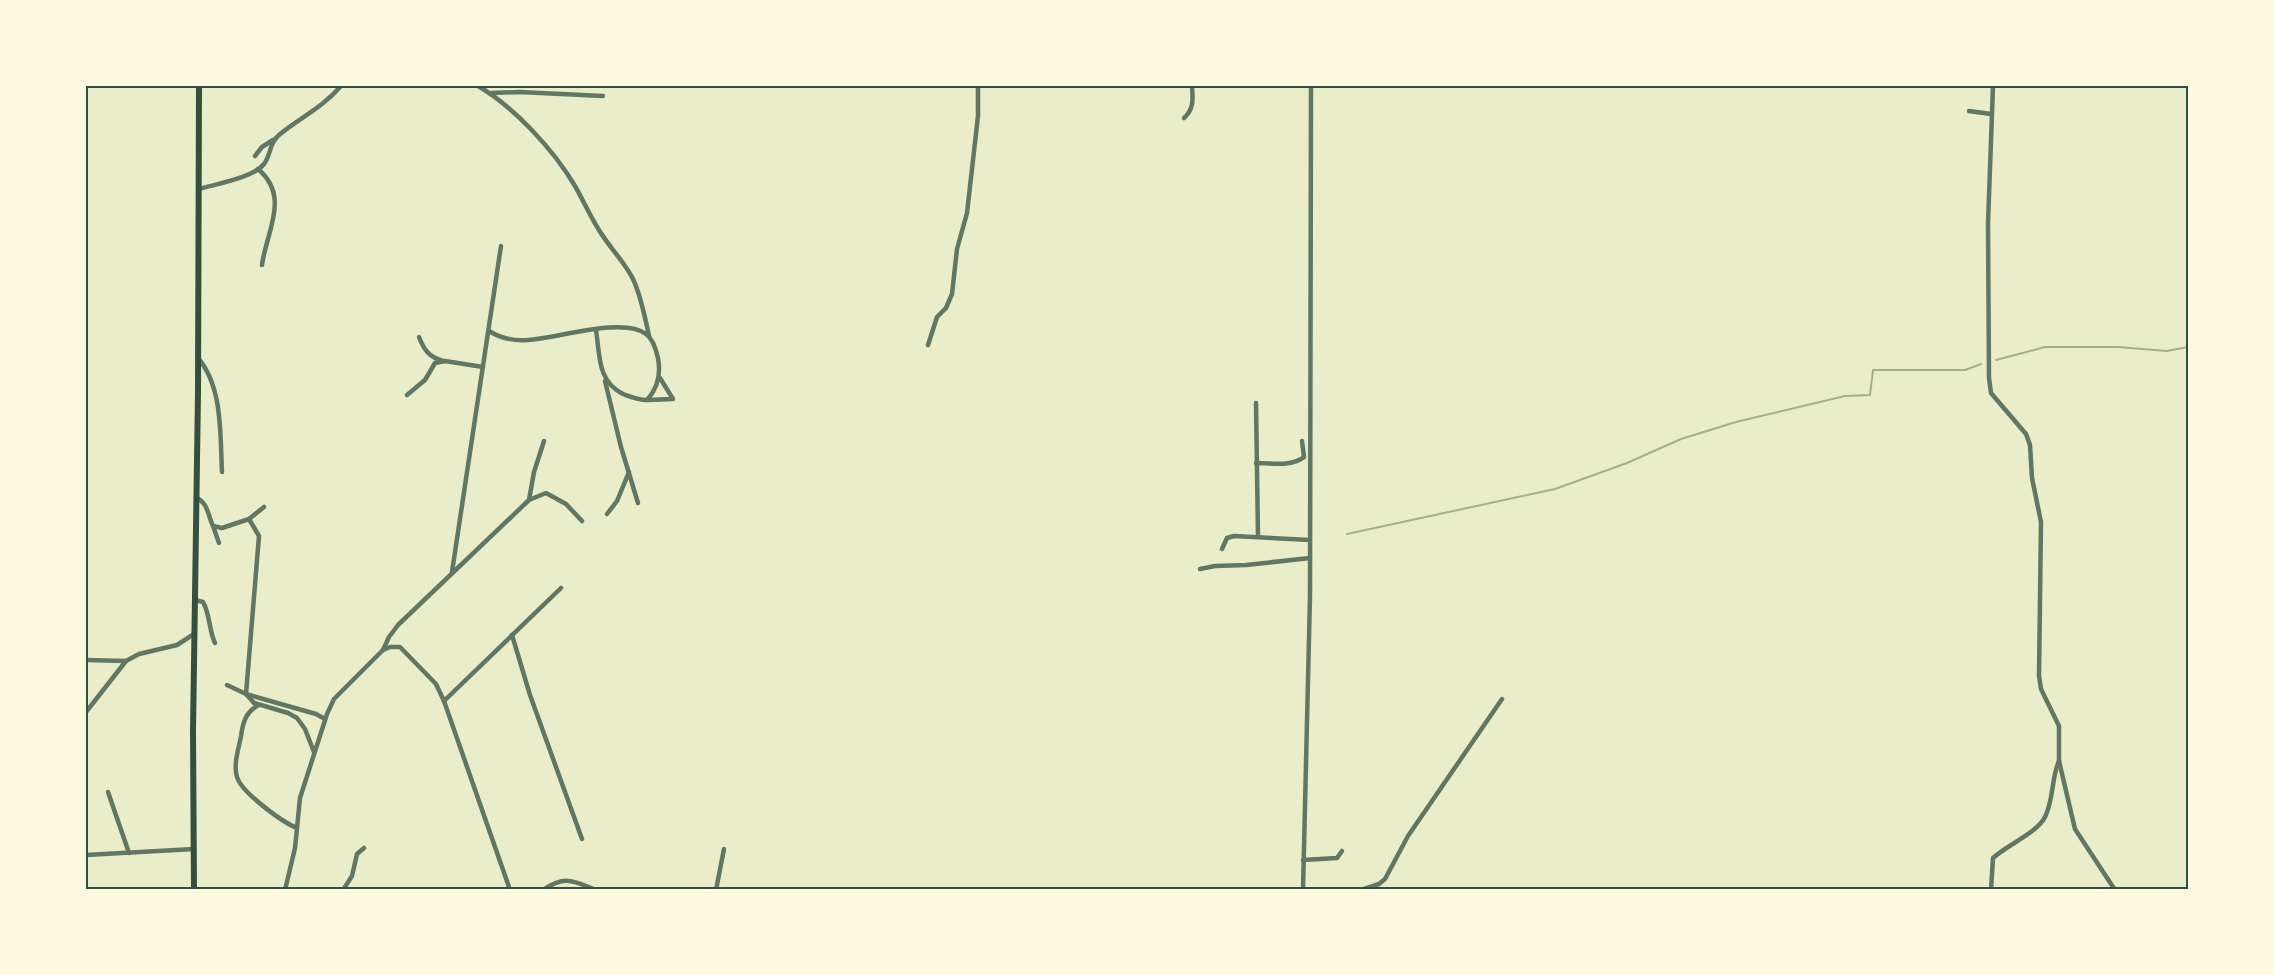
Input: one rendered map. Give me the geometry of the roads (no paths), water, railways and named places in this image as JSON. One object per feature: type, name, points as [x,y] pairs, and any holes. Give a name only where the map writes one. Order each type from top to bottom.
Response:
[{"type":"main road","points":[[194,890],[199,86]]},
{"type":"street","points":[[255,156],[262,147],[323,105],[341,86]]},
{"type":"street","points":[[478,86],[491,93],[520,117],[523,123],[549,149],[574,184],[598,229],[620,257],[633,279],[658,360],[661,383],[673,399],[634,399],[620,393],[604,378]]},
{"type":"street","points":[[928,345],[937,317],[946,308],[952,294],[957,249],[968,213],[978,116],[978,86]]},
{"type":"street","points":[[1184,118],[1190,112],[1193,102],[1192,86]]},
{"type":"street","points":[[1303,890],[1310,558],[1311,86]]},
{"type":"street","points":[[1993,86],[1988,223],[1991,393],[2026,434],[2030,445],[2032,478],[2041,522],[2038,676],[2041,689],[2059,726],[2059,761],[2075,829],[2115,890]]},
{"type":"street","points":[[491,93],[603,96]]},
{"type":"street","points":[[1969,111],[1991,114]]},
{"type":"street","points":[[199,189],[258,169],[265,163],[273,140]]},
{"type":"street","points":[[258,169],[267,176],[273,187],[274,203],[271,233],[264,246],[262,265]]},
{"type":"street","points":[[452,572],[501,246]]},
{"type":"street","points":[[489,331],[506,338],[529,340],[571,332],[632,328],[650,338]]},
{"type":"street","points":[[597,330],[604,378],[638,503]]},
{"type":"street","points":[[419,337],[426,352],[435,363]]},
{"type":"street","points":[[426,352],[434,358],[445,361],[483,367]]},
{"type":"street","points":[[198,357],[207,368],[212,382],[218,414],[222,472]]},
{"type":"street","points":[[407,395],[425,380],[435,363],[445,361]]},
{"type":"street","points":[[647,400],[655,388],[659,375]]},
{"type":"street","points":[[1256,404],[1258,537]]},
{"type":"street","points":[[529,500],[534,472],[544,441]]},
{"type":"street","points":[[1302,441],[1304,457]]},
{"type":"street","points":[[1256,463],[1286,463],[1300,460],[1310,452]]},
{"type":"street","points":[[607,514],[616,501],[629,472]]},
{"type":"street","points":[[531,486],[566,504],[582,521]]},
{"type":"street","points":[[285,890],[295,848],[300,798],[325,719],[334,699],[383,650],[394,628],[529,500],[546,493]]},
{"type":"street","points":[[196,498],[203,500],[219,543]]},
{"type":"street","points":[[213,526],[222,528],[249,519],[264,507]]},
{"type":"street","points":[[249,519],[259,536],[260,548],[246,694],[254,703],[297,718],[305,729],[314,752]]},
{"type":"street","points":[[1222,549],[1227,538],[1234,536],[1310,540]]},
{"type":"street","points":[[1200,569],[1310,558]]},
{"type":"street","points":[[444,701],[561,588]]},
{"type":"street","points":[[195,600],[203,602],[205,606],[215,643]]},
{"type":"street","points":[[86,712],[126,661],[139,654],[177,645],[194,634]]},
{"type":"street","points":[[512,635],[530,694],[582,838]]},
{"type":"street","points":[[383,650],[400,647],[436,684],[509,887]]},
{"type":"street","points":[[86,660],[126,661]]},
{"type":"street","points":[[227,685],[246,694],[316,714],[325,719]]},
{"type":"street","points":[[1361,890],[1379,885],[1385,879],[1408,836],[1502,699]]},
{"type":"street","points":[[259,705],[249,712],[243,727],[236,776],[244,789],[272,814],[297,828]]},
{"type":"street","points":[[1991,890],[1993,858],[2045,819],[2051,800],[2054,772],[2059,761]]},
{"type":"street","points":[[108,792],[129,854]]},
{"type":"street","points":[[86,855],[194,849]]},
{"type":"street","points":[[343,890],[352,876],[357,854],[364,849]]},
{"type":"street","points":[[716,890],[724,849]]},
{"type":"street","points":[[1303,860],[1332,860],[1337,858],[1342,851]]},
{"type":"street","points":[[543,890],[554,882],[566,880],[596,890]]},
{"type":"waterway","points":[[1996,360],[2045,347],[2118,347],[2167,351],[2188,347]]},
{"type":"waterway","points":[[1347,534],[1555,489],[1627,463],[1681,439],[1736,422],[1845,396],[1870,395],[1873,370],[1965,370],[1981,364]]}]
